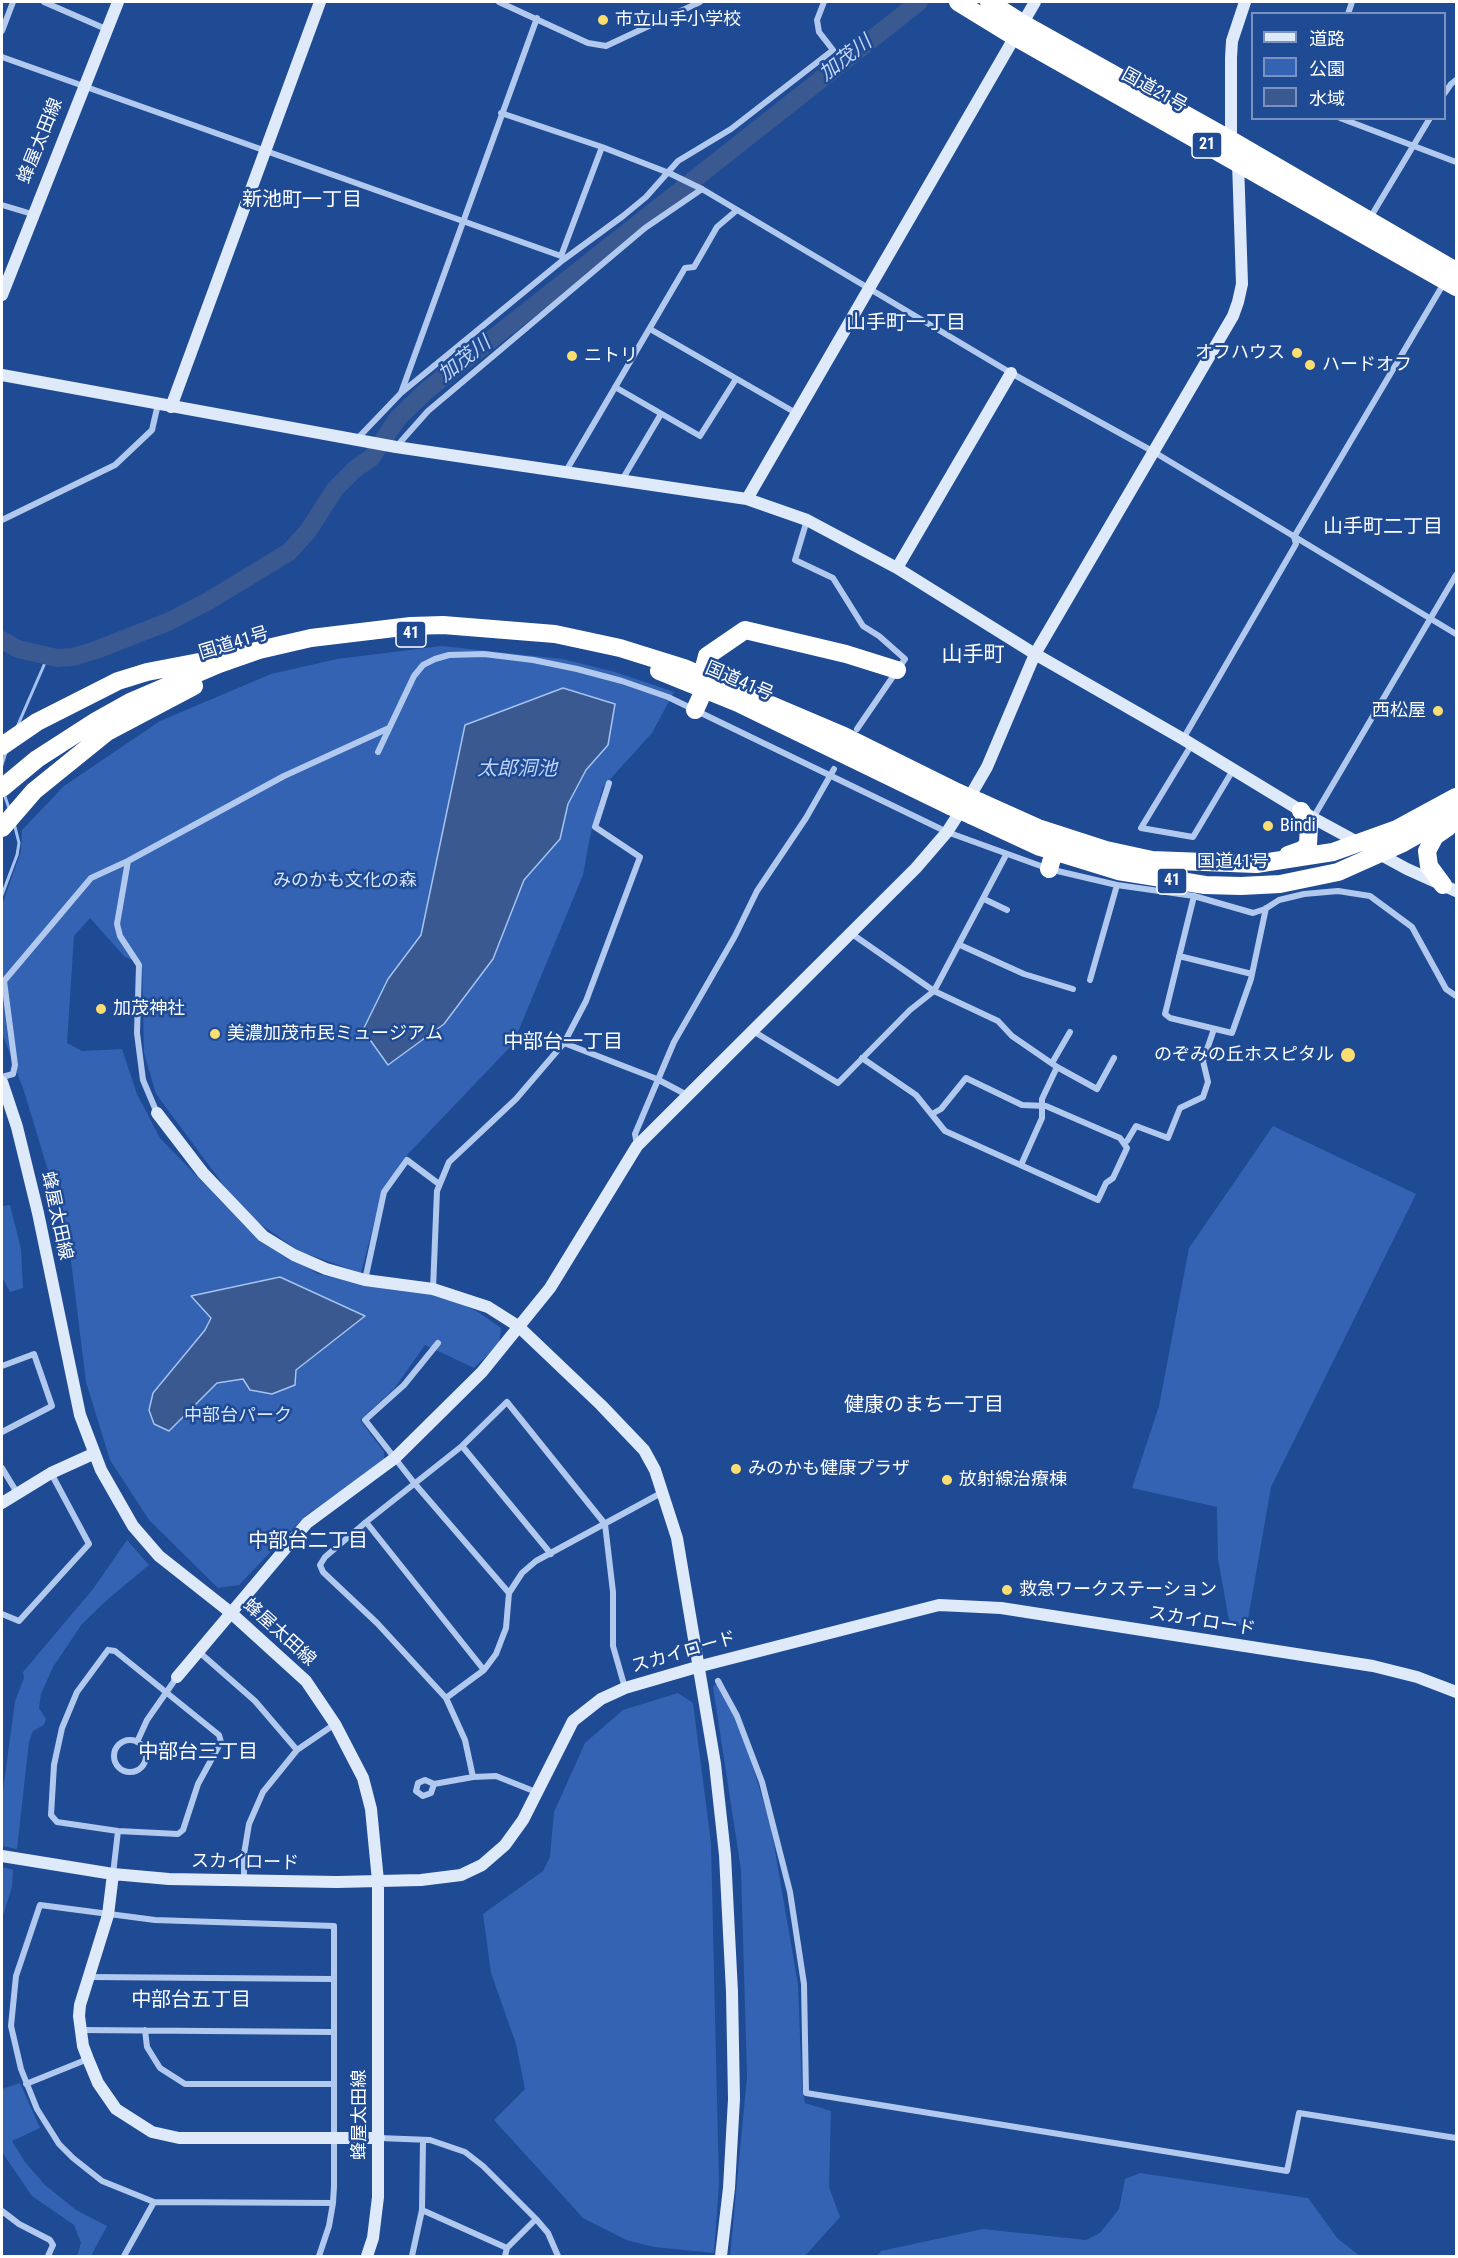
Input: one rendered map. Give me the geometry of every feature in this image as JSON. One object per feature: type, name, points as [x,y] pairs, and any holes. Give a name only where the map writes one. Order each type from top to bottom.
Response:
[{"type":"highway","name":"国道21号","points":[[958,2],[1018,30],[1232,140],[1370,219],[1453,273]]},
{"type":"highway","name":"国道21号","points":[[989,2],[1018,30],[1238,162],[1453,273]]},
{"type":"highway","name":"国道41号","points":[[2,795],[56,746],[130,702],[178,680],[260,650],[311,638],[411,626],[487,627],[555,634],[620,648],[703,682],[955,799],[975,809],[1051,860],[1157,879],[1241,886],[1309,879],[1338,872],[1379,854],[1421,834],[1456,813]]},
{"type":"highway","points":[[695,710],[707,656],[746,630],[846,654],[897,670]]},
{"type":"highway","name":"国道41号","points":[[2,788],[83,735],[154,696],[225,668],[285,651],[345,640],[410,634],[458,633],[507,637],[606,655],[703,682]]},
{"type":"highway","name":"41","points":[[2,746],[37,722],[80,699],[133,676],[260,650]]},
{"type":"highway","name":"41","points":[[2,828],[22,805],[58,771],[107,732],[185,690],[285,651]]},
{"type":"highway","name":"国道41号","points":[[975,809],[1106,850],[1152,860],[1245,864],[1290,861],[1333,852],[1397,829],[1456,796]]},
{"type":"highway","points":[[1245,864],[1302,850],[1308,845],[1310,834],[1307,814]]},
{"type":"highway","points":[[1450,888],[1429,866],[1427,851],[1435,837],[1456,821]]},
{"type":"street","points":[[2,31],[12,2]]},
{"type":"street","points":[[44,2],[106,29]]},
{"type":"street","name":"蜂屋太田線","points":[[2,295],[32,214],[118,2]]},
{"type":"street","points":[[171,406],[320,2]]},
{"type":"street","points":[[499,2],[588,43],[606,46],[700,2]]},
{"type":"street","points":[[356,440],[401,393],[562,258],[623,216],[669,173],[678,161],[731,129],[832,50],[819,32],[817,20],[824,2]]},
{"type":"street","points":[[747,499],[867,288],[1035,2]]},
{"type":"street","points":[[137,1742],[147,1720],[165,1692],[197,1650],[307,1523],[395,1458],[450,1406],[550,1288],[637,1146],[752,1030],[852,934],[916,868],[947,832],[987,767],[1035,654],[1233,316],[1242,284],[1238,162],[1232,140],[1232,41],[1245,2]]},
{"type":"street","points":[[401,393],[537,18]]},
{"type":"street","points":[[2,57],[266,149],[562,258]]},
{"type":"street","points":[[501,113],[602,147],[669,173],[702,189],[1011,373],[1154,452],[1456,633]]},
{"type":"street","points":[[1345,120],[1456,162]]},
{"type":"street","points":[[1370,219],[1429,120]]},
{"type":"street","points":[[562,258],[602,147]]},
{"type":"street","points":[[396,447],[428,411],[645,228],[702,189]]},
{"type":"street","points":[[2,205],[32,214]]},
{"type":"street","points":[[566,472],[685,267],[694,267],[717,227],[737,210]]},
{"type":"street","points":[[1233,770],[1193,837],[1141,828],[1296,544],[1294,537],[1453,273]]},
{"type":"street","points":[[650,329],[796,413]]},
{"type":"street","points":[[897,568],[1011,373]]},
{"type":"street","points":[[2,375],[396,447],[747,499],[807,520],[897,568],[1035,654],[1187,741],[1307,814],[1379,854],[1450,888]]},
{"type":"street","points":[[615,387],[700,436],[736,379]]},
{"type":"street","points":[[2,520],[115,465],[152,430],[158,404]]},
{"type":"street","points":[[622,480],[661,414]]},
{"type":"street","points":[[807,520],[795,560],[833,578],[863,626],[879,636],[904,659],[857,729]]},
{"type":"street","points":[[1307,814],[1431,619],[1456,575]]},
{"type":"street","points":[[378,752],[414,676],[423,666],[449,655],[494,656],[577,669],[622,681],[695,710],[829,777],[947,832],[1006,855],[1051,860],[1117,885],[1194,896],[1253,913],[1279,900],[1304,894],[1338,891],[1371,896],[1412,927],[1446,990],[1456,996]]},
{"type":"street","points":[[2,1077],[13,1074],[15,1065],[4,981],[91,879],[284,776],[389,728]]},
{"type":"street","points":[[637,1146],[635,1134],[674,1042],[735,936],[757,891],[806,818],[834,769]]},
{"type":"street","points":[[433,1289],[434,1210],[439,1184],[449,1162],[516,1099],[564,1043],[586,1001],[640,857],[595,827],[609,783]]},
{"type":"street","points":[[752,1030],[838,1083],[910,1010],[934,991],[1006,855]]},
{"type":"street","points":[[128,861],[117,924],[120,936],[139,965],[137,1033],[143,1080],[157,1113],[203,1173],[263,1236],[304,1260],[364,1281],[433,1289],[488,1307],[518,1326],[644,1450],[664,1492],[676,1538],[720,1806],[732,1992],[733,2110],[729,2188],[721,2256]]},
{"type":"street","points":[[1090,980],[1117,885]]},
{"type":"street","points":[[1194,896],[1165,1014],[1170,1018],[1232,1033],[1252,974],[1266,908]]},
{"type":"street","points":[[984,899],[1007,910]]},
{"type":"street","points":[[852,934],[934,991],[998,1022],[1012,1036],[1055,1065],[1097,1089],[1114,1058]]},
{"type":"street","points":[[960,945],[1024,974],[1073,989]]},
{"type":"street","points":[[1179,956],[1252,974]]},
{"type":"street","points":[[1124,1142],[1136,1126],[1167,1138],[1180,1108],[1203,1097],[1208,1082],[1203,1060],[1214,1029]]},
{"type":"street","points":[[1021,1165],[1042,1118],[1041,1106],[1055,1065],[1070,1032]]},
{"type":"street","points":[[564,1043],[657,1079],[687,1095]]},
{"type":"street","points":[[862,1058],[916,1095],[945,1131],[1098,1200],[1106,1183],[1113,1178],[1127,1148],[1124,1142],[1046,1106],[1022,1105],[966,1078],[941,1109],[932,1114]]},
{"type":"street","name":"蜂屋太田線","points":[[2,1082],[17,1127],[34,1195],[80,1415],[93,1454],[133,1526],[159,1556],[230,1612],[306,1682],[335,1724],[363,1778],[377,1849],[378,1881],[379,2138],[376,2217],[367,2256]]},
{"type":"street","points":[[364,1281],[384,1192],[407,1160],[439,1184]]},
{"type":"street","points":[[438,1343],[404,1385],[365,1420],[415,1484],[509,1593]]},
{"type":"street","points":[[2,1366],[34,1354],[52,1406],[2,1432]]},
{"type":"street","points":[[473,1777],[465,1740],[446,1698],[377,1623],[323,1572],[320,1564],[366,1522],[462,1446],[507,1402],[605,1524],[613,1592],[613,1646],[625,1688]]},
{"type":"street","points":[[462,1446],[551,1554]]},
{"type":"street","points":[[2,1503],[16,1491],[93,1454]]},
{"type":"street","points":[[2,1468],[16,1491]]},
{"type":"street","points":[[2,1614],[19,1621],[89,1544],[51,1473]]},
{"type":"street","points":[[446,1698],[484,1670],[502,1642],[507,1628],[509,1593],[522,1573],[551,1554],[664,1492]]},
{"type":"street","points":[[366,1522],[484,1670]]},
{"type":"street","name":"スカイロード","points":[[2,1856],[113,1874],[169,1880],[378,1881],[461,1875],[482,1865],[505,1845],[523,1820],[573,1721],[601,1699],[625,1688],[697,1667],[939,1605],[1002,1608],[1373,1666],[1417,1677],[1456,1692]]},
{"type":"street","points":[[108,1650],[115,1651],[216,1732],[221,1742],[198,1784],[181,1833],[117,1831],[53,1820],[51,1795],[62,1728],[78,1692],[108,1650]]},
{"type":"street","points":[[197,1650],[255,1701],[297,1750]]},
{"type":"street","points":[[718,1681],[737,1716],[762,1782],[790,1892],[804,1984],[806,2093],[1287,2171],[1299,2113],[1456,2138]]},
{"type":"street","points":[[244,1881],[246,1838],[258,1801],[276,1772],[297,1750],[335,1724]]},
{"type":"street","points":[[127,1740],[137,1742],[145,1752],[144,1762],[133,1771],[123,1769],[116,1763],[115,1749],[127,1740]]},
{"type":"street","points":[[434,1784],[473,1777],[496,1776],[536,1792]]},
{"type":"street","points":[[117,1831],[108,1915],[80,2005],[80,2030],[88,2059],[98,2083],[116,2109],[152,2132],[179,2138],[379,2138],[448,2144],[465,2152],[483,2166],[536,2219],[548,2233],[558,2256]]},
{"type":"street","points":[[319,2256],[333,2203],[334,1926],[212,1924],[108,1915],[40,1905],[33,1933],[16,1976],[11,2011],[13,2039],[26,2084],[46,2125],[73,2158],[102,2181],[122,2192],[154,2202],[333,2203]]},
{"type":"street","points":[[89,1977],[334,1979]]},
{"type":"street","points":[[80,2030],[334,2032]]},
{"type":"street","points":[[145,2030],[147,2047],[160,2068],[185,2084],[334,2084]]},
{"type":"street","points":[[26,2084],[88,2059]]},
{"type":"street","points":[[412,2256],[422,2210],[423,2141]]},
{"type":"street","points":[[124,2256],[154,2202]]},
{"type":"street","points":[[422,2210],[507,2248]]},
{"type":"street","points":[[2,2211],[19,2224],[50,2240],[53,2245],[48,2256]]},
{"type":"street","points":[[505,2256],[507,2248],[536,2219]]},
{"type":"green space","name":"みのかも文化の森","points":[[442,646],[563,659],[615,672],[674,692],[652,733],[603,787],[583,875],[513,1044],[408,1154],[382,1192],[361,1273],[299,1251],[253,1219],[225,1187],[156,1094],[144,1053],[142,963],[125,957],[90,918],[74,936],[67,1043],[82,1051],[122,1049],[137,1094],[160,1138],[246,1227],[273,1247],[318,1274],[351,1282],[414,1290],[454,1300],[478,1312],[501,1328],[499,1344],[474,1368],[425,1345],[394,1389],[360,1420],[384,1452],[384,1461],[305,1516],[239,1585],[218,1588],[149,1520],[110,1460],[86,1382],[68,1237],[24,1091],[2,1033],[2,905],[21,851],[22,830],[64,786],[160,721],[271,674],[337,659]]},
{"type":"green space","points":[[1273,1126],[1416,1194],[1271,1487],[1247,1625],[1230,1626],[1218,1559],[1217,1507],[1132,1488],[1159,1406],[1189,1248]]},
{"type":"green space","points":[[10,1205],[21,1249],[23,1288],[10,1292],[2,1277],[2,1206]]},
{"type":"green space","points":[[127,1540],[149,1565],[82,1624],[53,1667],[41,1694],[39,1708],[46,1719],[44,1725],[33,1731],[29,1742],[17,1849],[2,1846],[2,1798],[15,1701],[24,1678],[23,1672],[93,1589]]},
{"type":"green space","points":[[721,1679],[747,1747],[771,1827],[798,1985],[802,2088],[805,2103],[831,2111],[829,2187],[840,2217],[805,2256],[730,2256],[747,2076],[741,1870],[713,1687]]},
{"type":"green space","points":[[678,1693],[693,1703],[711,1843],[719,2184],[714,2253],[654,2247],[626,2240],[583,2218],[494,2120],[525,2089],[516,2044],[491,1973],[483,1914],[543,1871],[550,1857],[554,1812],[585,1743],[623,1710]]},
{"type":"green space","points":[[2,1867],[13,1870],[12,1887],[2,1919]]},
{"type":"green space","points":[[20,2083],[40,2128],[12,2141],[25,2162],[45,2185],[76,2210],[107,2226],[91,2256],[77,2256],[81,2243],[74,2225],[32,2196],[2,2152],[2,2089]]},
{"type":"green space","points":[[1140,2173],[1308,2198],[1338,2239],[1360,2256],[877,2256],[881,2251],[983,2229],[1086,2240],[1100,2233],[1119,2209],[1125,2179]]},
{"type":"water","name":"太郎洞池","points":[[563,688],[615,704],[608,745],[586,770],[568,804],[560,839],[524,880],[493,959],[444,1024],[388,1065],[363,1030],[388,979],[421,935],[465,725]]},
{"type":"water","points":[[280,1277],[365,1316],[296,1370],[295,1385],[272,1394],[250,1390],[243,1379],[217,1383],[169,1431],[154,1424],[149,1410],[153,1393],[205,1330],[211,1318],[191,1296]]},
{"type":"waterway","name":"加茂川","points":[[2,640],[18,649],[57,658],[73,657],[96,650],[170,621],[210,600],[289,552],[308,531],[335,489],[355,469],[371,458],[398,418],[426,391],[919,2]]},
{"type":"waterway","points":[[17,727],[48,656]]},
{"type":"waterway","points":[[2,765],[6,752]]},
{"type":"waterway","points":[[4,794],[9,808]]},
{"type":"waterway","points":[[2,895],[17,855],[19,843],[14,823]]},
{"type":"place","name":"市立山手小学校","points":[[603,20]]},
{"type":"place","name":"オフハウス","points":[[1297,353]]},
{"type":"place","name":"ニトリ","points":[[572,356]]},
{"type":"place","name":"ハードオフ","points":[[1310,365]]},
{"type":"place","name":"西松屋","points":[[1438,711]]},
{"type":"place","name":"Bindi","points":[[1268,826]]},
{"type":"place","name":"加茂神社","points":[[101,1009]]},
{"type":"place","name":"美濃加茂市民ミュージアム","points":[[215,1034]]},
{"type":"place","name":"のぞみの丘ホスピタル","points":[[1348,1055]]},
{"type":"place","name":"みのかも健康プラザ","points":[[736,1469]]},
{"type":"place","name":"放射線治療棟","points":[[947,1480]]},
{"type":"place","name":"救急ワークステーション","points":[[1007,1590]]},
{"type":"district","name":"新池町一丁目","points":[[302,201]]},
{"type":"district","name":"山手町一丁目","points":[[906,324]]},
{"type":"district","name":"山手町二丁目","points":[[1383,528]]},
{"type":"district","name":"山手町","points":[[973,656]]},
{"type":"district","name":"中部台一丁目","points":[[563,1043]]},
{"type":"district","name":"健康のまち一丁目","points":[[924,1406]]},
{"type":"district","name":"中部台二丁目","points":[[308,1542]]},
{"type":"district","name":"中部台三丁目","points":[[198,1753]]},
{"type":"district","name":"中部台五丁目","points":[[191,2001]]},
{"type":"park label","name":"中部台パーク","points":[[238,1416]]}]
